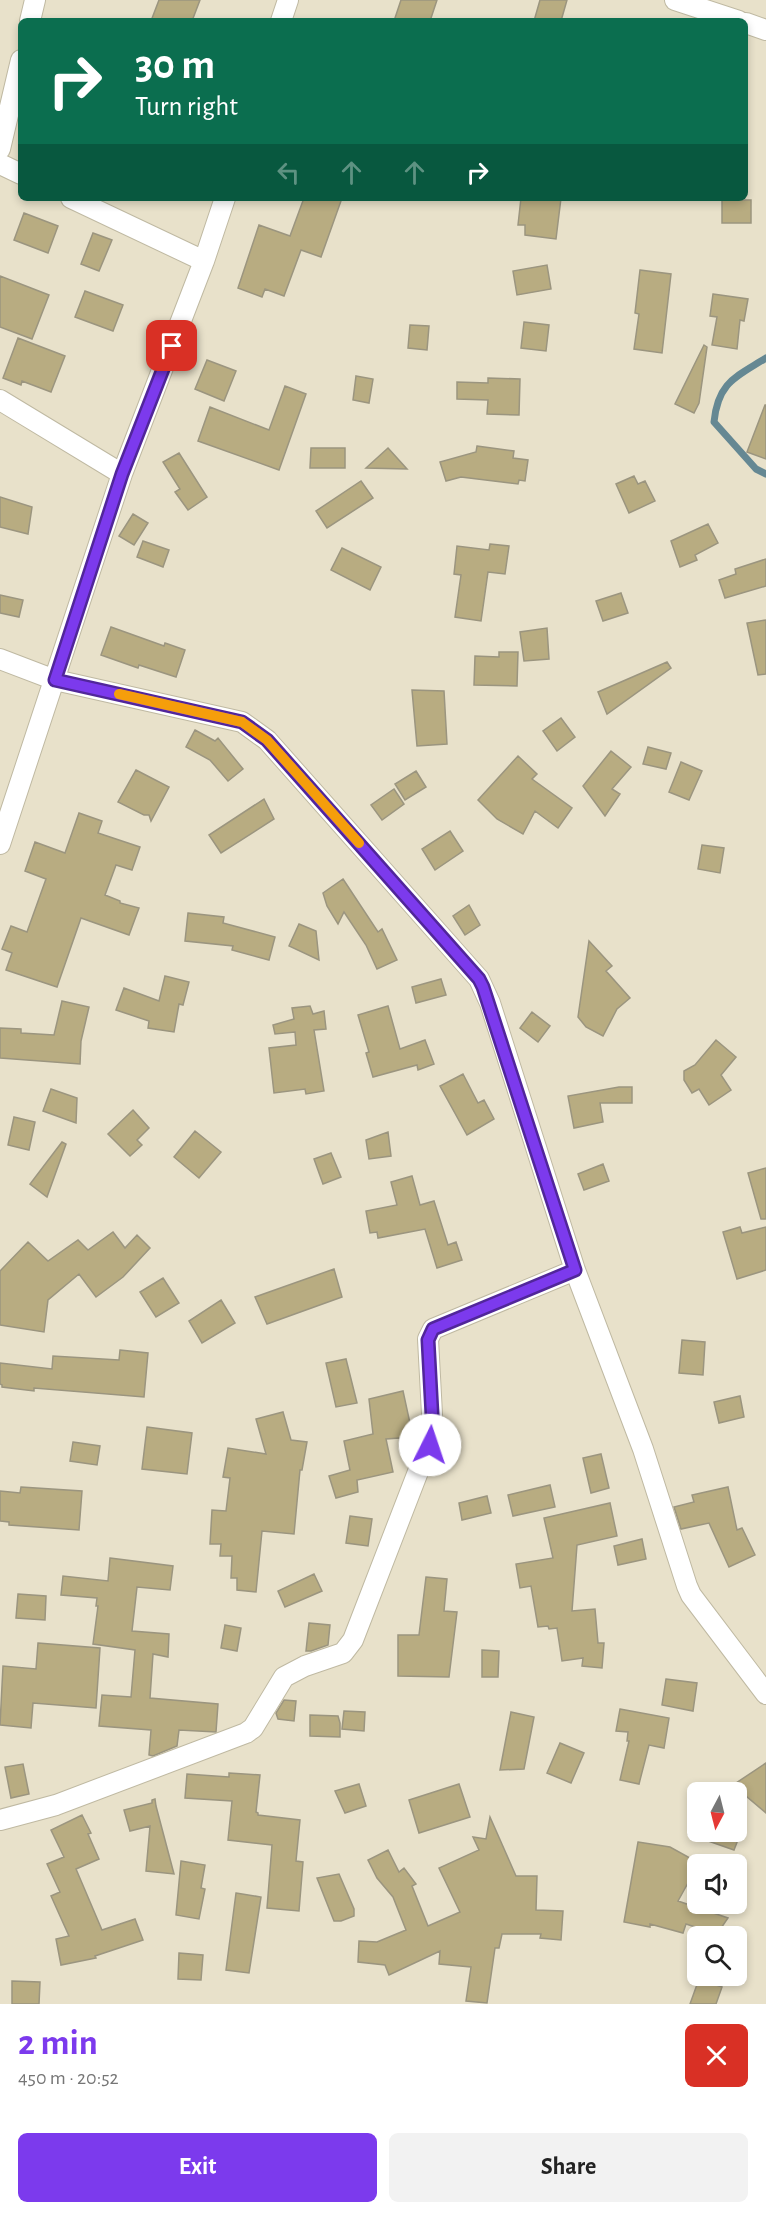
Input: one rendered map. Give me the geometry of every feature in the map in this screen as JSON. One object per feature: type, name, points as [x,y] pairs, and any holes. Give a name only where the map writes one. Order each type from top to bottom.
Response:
[{"type":"street","points":[[31,18],[35,0]]},
{"type":"street","points":[[282,18],[288,0]]},
{"type":"street","points":[[675,0],[730,18]]},
{"type":"street","points":[[748,24],[766,30]]},
{"type":"street","points":[[0,149],[18,73]]},
{"type":"street","points":[[0,164],[18,173]]},
{"type":"street","points":[[77,201],[204,261]]},
{"type":"street","points":[[0,844],[122,474],[204,261],[224,201]]},
{"type":"street","points":[[0,400],[122,474]]},
{"type":"street","points":[[0,659],[55,680],[242,722],[255,729],[479,979],[490,1003],[575,1270],[644,1449],[691,1596],[766,1694]]},
{"type":"street","points":[[0,1820],[40,1811],[246,1733],[253,1728],[284,1677],[305,1666],[343,1653],[353,1640],[433,1433],[429,1333],[433,1329],[575,1270]]},
{"type":"building","points":[[159,0],[200,0],[193,18],[152,18]]},
{"type":"building","points":[[401,0],[437,0],[431,18],[395,18]]},
{"type":"building","points":[[540,0],[567,0],[562,18],[535,18]]},
{"type":"building","points":[[751,200],[751,223],[722,223],[722,201]]},
{"type":"building","points":[[303,201],[341,201],[321,257],[301,250],[284,296],[265,289],[262,297],[238,288],[259,225],[290,236]]},
{"type":"building","points":[[521,201],[561,201],[556,239],[525,235],[525,225],[518,225]]},
{"type":"building","points":[[24,213],[58,226],[48,253],[14,240]]},
{"type":"building","points":[[93,233],[112,240],[99,271],[81,264]]},
{"type":"building","points":[[547,265],[551,289],[517,295],[513,271]]},
{"type":"building","points":[[640,270],[671,274],[662,353],[634,349],[639,314],[635,313]]},
{"type":"building","points":[[0,276],[49,295],[32,339],[0,327]]},
{"type":"building","points":[[85,291],[123,305],[113,331],[75,317]]},
{"type":"building","points":[[713,294],[748,299],[744,321],[740,320],[737,349],[712,345],[717,317],[710,316]]},
{"type":"building","points":[[524,322],[549,325],[546,351],[521,348]]},
{"type":"building","points":[[410,325],[429,326],[427,350],[408,348]]},
{"type":"building","points":[[18,338],[65,356],[51,392],[22,381],[21,385],[3,378]]},
{"type":"building","points":[[704,345],[707,347],[699,403],[694,413],[675,404]]},
{"type":"building","points":[[207,360],[236,371],[224,401],[195,389]]},
{"type":"building","points":[[356,376],[373,379],[369,403],[353,400]]},
{"type":"building","points":[[488,378],[520,379],[519,415],[487,414],[488,400],[457,399],[457,382],[488,383]]},
{"type":"building","points":[[285,386],[306,394],[279,470],[198,441],[210,407],[269,430]]},
{"type":"building","points":[[766,405],[766,459],[747,452]]},
{"type":"building","points":[[477,446],[514,451],[513,458],[528,460],[525,481],[519,480],[518,484],[461,477],[446,481],[440,462],[476,452]]},
{"type":"building","points":[[311,448],[345,448],[345,468],[310,468]]},
{"type":"building","points":[[388,448],[407,469],[366,468]]},
{"type":"building","points":[[179,453],[207,497],[188,510],[175,492],[180,489],[163,462]]},
{"type":"building","points":[[634,476],[638,484],[645,481],[655,501],[629,513],[616,484]]},
{"type":"building","points":[[361,481],[373,498],[327,528],[316,511]]},
{"type":"building","points":[[0,497],[32,507],[28,534],[0,527]]},
{"type":"building","points":[[133,514],[148,523],[134,545],[119,536]]},
{"type":"building","points":[[708,524],[718,543],[695,555],[697,560],[680,567],[671,541]]},
{"type":"building","points":[[143,541],[169,550],[163,567],[137,557]]},
{"type":"building","points":[[490,544],[509,546],[505,574],[488,572],[481,621],[455,617],[461,575],[454,574],[457,546],[489,550]]},
{"type":"building","points":[[342,548],[381,567],[370,590],[331,570]]},
{"type":"building","points":[[766,559],[766,586],[725,598],[719,580],[736,574],[735,569]]},
{"type":"building","points":[[621,593],[628,613],[603,621],[596,601]]},
{"type":"building","points":[[0,595],[23,600],[19,617],[0,613]]},
{"type":"building","points":[[766,620],[766,674],[758,675],[747,623]]},
{"type":"building","points":[[111,627],[164,646],[165,643],[185,650],[176,677],[139,665],[138,668],[101,655]]},
{"type":"building","points":[[547,628],[549,659],[524,661],[520,632]]},
{"type":"building","points":[[499,652],[518,652],[517,686],[474,685],[475,656],[499,657]]},
{"type":"building","points":[[667,662],[671,668],[607,714],[598,692]]},
{"type":"building","points":[[412,690],[444,691],[447,744],[417,746]]},
{"type":"building","points":[[561,718],[575,737],[557,751],[543,731]]},
{"type":"building","points":[[195,730],[215,741],[218,738],[243,769],[228,781],[210,760],[186,747]]},
{"type":"building","points":[[648,747],[671,753],[666,769],[643,764]]},
{"type":"building","points":[[611,751],[631,767],[612,789],[620,794],[605,816],[583,786]]},
{"type":"building","points":[[518,756],[537,774],[532,779],[572,808],[558,828],[535,811],[523,834],[497,819],[478,800]]},
{"type":"building","points":[[681,762],[702,771],[689,800],[669,792]]},
{"type":"building","points":[[136,770],[169,787],[151,821],[149,815],[144,815],[118,802]]},
{"type":"building","points":[[416,771],[426,787],[405,800],[395,784]]},
{"type":"building","points":[[394,789],[404,804],[382,820],[371,805]]},
{"type":"building","points":[[264,799],[274,819],[221,853],[209,835]]},
{"type":"building","points":[[79,813],[102,821],[98,833],[140,847],[132,870],[116,865],[105,895],[120,903],[139,908],[129,935],[81,918],[57,987],[6,970],[12,953],[2,949],[11,926],[27,932],[46,879],[25,871],[35,842],[65,853]]},
{"type":"building","points":[[450,831],[463,851],[435,870],[422,849]]},
{"type":"building","points":[[702,845],[724,848],[720,873],[698,869]]},
{"type":"building","points":[[343,879],[378,932],[382,929],[397,960],[377,969],[366,945],[344,912],[338,924],[327,906],[323,893]]},
{"type":"building","points":[[469,905],[480,925],[465,935],[453,916]]},
{"type":"building","points":[[188,913],[224,917],[223,923],[275,937],[269,960],[232,950],[233,946],[185,941]]},
{"type":"building","points":[[299,924],[316,931],[319,960],[289,946]]},
{"type":"building","points":[[589,941],[612,966],[606,971],[630,998],[617,1009],[603,1036],[586,1027],[578,1017]]},
{"type":"building","points":[[165,976],[189,982],[183,1005],[179,1004],[174,1032],[148,1028],[149,1021],[116,1010],[124,988],[159,1001]]},
{"type":"building","points":[[441,979],[446,995],[416,1003],[412,987]]},
{"type":"building","points":[[62,1001],[89,1007],[81,1041],[80,1064],[0,1058],[0,1028],[21,1029],[21,1033],[54,1035]]},
{"type":"building","points":[[310,1006],[313,1014],[324,1011],[326,1029],[314,1030],[324,1091],[306,1094],[305,1089],[274,1093],[269,1048],[296,1045],[295,1032],[275,1034],[273,1025],[294,1019],[292,1008]]},
{"type":"building","points":[[388,1006],[400,1049],[425,1040],[434,1064],[418,1070],[417,1065],[373,1077],[366,1053],[369,1052],[358,1015]]},
{"type":"building","points":[[532,1012],[550,1026],[538,1042],[520,1028]]},
{"type":"building","points":[[716,1040],[736,1057],[721,1075],[731,1090],[709,1105],[699,1089],[692,1093],[684,1080],[684,1071],[695,1065]]},
{"type":"building","points":[[463,1074],[478,1103],[484,1100],[494,1119],[467,1135],[440,1086]]},
{"type":"building","points":[[619,1087],[632,1087],[632,1103],[600,1103],[603,1122],[574,1128],[568,1096]]},
{"type":"building","points":[[51,1089],[77,1098],[76,1123],[43,1111]]},
{"type":"building","points":[[133,1110],[149,1128],[137,1140],[142,1145],[130,1156],[108,1134]]},
{"type":"building","points":[[14,1117],[35,1122],[29,1150],[8,1145]]},
{"type":"building","points":[[195,1131],[221,1152],[199,1178],[174,1157]]},
{"type":"building","points":[[388,1132],[391,1156],[369,1159],[366,1140]]},
{"type":"building","points":[[62,1142],[66,1144],[47,1197],[30,1184]]},
{"type":"building","points":[[331,1153],[341,1177],[323,1184],[314,1159]]},
{"type":"building","points":[[603,1164],[609,1181],[584,1190],[578,1174]]},
{"type":"building","points":[[766,1168],[766,1219],[761,1219],[748,1173]]},
{"type":"building","points":[[412,1176],[420,1205],[434,1201],[448,1245],[456,1242],[462,1260],[437,1268],[425,1229],[378,1238],[377,1232],[370,1233],[366,1211],[397,1205],[391,1182]]},
{"type":"building","points":[[740,1227],[742,1233],[766,1227],[766,1270],[737,1279],[723,1232]]},
{"type":"building","points":[[113,1232],[125,1248],[137,1235],[150,1248],[123,1277],[96,1297],[79,1274],[48,1300],[44,1332],[0,1325],[0,1271],[28,1242],[48,1261],[78,1240],[88,1250]]},
{"type":"building","points":[[334,1269],[342,1297],[267,1324],[255,1297]]},
{"type":"building","points":[[163,1278],[179,1303],[156,1317],[140,1292]]},
{"type":"building","points":[[221,1300],[235,1323],[202,1343],[189,1321]]},
{"type":"building","points":[[682,1340],[705,1342],[703,1375],[679,1373]]},
{"type":"building","points":[[120,1350],[148,1353],[144,1397],[34,1388],[34,1391],[2,1387],[0,1384],[0,1363],[52,1369],[53,1356],[119,1360]]},
{"type":"building","points":[[346,1359],[357,1403],[336,1407],[326,1363]]},
{"type":"building","points":[[403,1391],[413,1437],[386,1439],[393,1472],[357,1480],[358,1492],[336,1498],[329,1476],[350,1470],[344,1441],[373,1434],[369,1399]]},
{"type":"building","points":[[740,1396],[744,1417],[719,1423],[714,1402]]},
{"type":"building","points":[[283,1412],[291,1440],[307,1442],[302,1470],[300,1470],[294,1534],[262,1531],[256,1592],[237,1590],[237,1578],[231,1578],[232,1556],[220,1556],[221,1544],[210,1544],[212,1510],[226,1511],[230,1478],[223,1477],[228,1448],[266,1454],[256,1419]]},
{"type":"building","points":[[147,1427],[192,1433],[187,1474],[142,1469]]},
{"type":"building","points":[[73,1442],[100,1446],[97,1465],[70,1461]]},
{"type":"building","points":[[601,1454],[609,1488],[591,1493],[583,1458]]},
{"type":"building","points":[[550,1485],[555,1507],[513,1516],[508,1495]]},
{"type":"building","points":[[21,1487],[82,1491],[79,1530],[9,1525],[9,1522],[0,1521],[0,1491],[20,1493]]},
{"type":"building","points":[[728,1487],[737,1530],[742,1528],[755,1555],[729,1567],[709,1523],[681,1529],[674,1507],[694,1502],[692,1495]]},
{"type":"building","points":[[487,1496],[491,1513],[462,1520],[459,1503]]},
{"type":"building","points":[[610,1503],[617,1536],[577,1545],[572,1611],[595,1609],[598,1643],[604,1643],[602,1668],[582,1666],[583,1658],[562,1661],[557,1628],[538,1627],[531,1586],[520,1588],[516,1564],[553,1558],[544,1518]]},
{"type":"building","points":[[350,1516],[372,1519],[368,1546],[346,1543]]},
{"type":"building","points":[[642,1539],[646,1559],[618,1565],[614,1546]]},
{"type":"building","points":[[110,1558],[173,1566],[170,1590],[137,1587],[132,1631],[169,1634],[168,1657],[153,1654],[150,1698],[218,1704],[216,1732],[179,1730],[177,1746],[153,1756],[149,1755],[151,1730],[99,1726],[102,1695],[131,1697],[135,1650],[93,1644],[97,1598],[61,1595],[63,1576],[108,1581]]},
{"type":"building","points":[[314,1574],[322,1591],[285,1607],[278,1591]]},
{"type":"building","points":[[426,1577],[447,1579],[444,1611],[457,1612],[449,1677],[398,1676],[398,1635],[419,1635]]},
{"type":"building","points":[[18,1594],[46,1596],[45,1620],[16,1618]]},
{"type":"building","points":[[309,1623],[330,1625],[328,1645],[306,1651]]},
{"type":"building","points":[[225,1625],[241,1628],[237,1651],[221,1648]]},
{"type":"building","points":[[38,1643],[100,1648],[96,1708],[33,1703],[31,1728],[0,1725],[3,1666],[36,1669]]},
{"type":"building","points":[[482,1650],[499,1651],[498,1677],[482,1677]]},
{"type":"building","points":[[666,1679],[697,1683],[693,1711],[662,1705]]},
{"type":"building","points":[[284,1700],[296,1701],[294,1721],[278,1719],[276,1713]]},
{"type":"building","points":[[620,1709],[669,1718],[664,1748],[649,1745],[639,1784],[620,1780],[629,1741],[627,1741],[628,1732],[616,1731]]},
{"type":"building","points":[[344,1711],[365,1712],[364,1731],[342,1729]]},
{"type":"building","points":[[511,1712],[534,1717],[524,1769],[500,1770]]},
{"type":"building","points":[[310,1715],[338,1716],[340,1737],[310,1736]]},
{"type":"building","points":[[560,1743],[584,1753],[571,1783],[547,1773]]},
{"type":"building","points":[[766,1763],[766,1813],[747,1797],[747,1782],[738,1782]]},
{"type":"building","points":[[23,1764],[29,1794],[11,1798],[5,1767]]},
{"type":"building","points":[[229,1773],[260,1775],[256,1812],[258,1815],[300,1820],[296,1861],[303,1862],[299,1911],[267,1908],[272,1845],[228,1840],[232,1801],[185,1798],[187,1774],[229,1777]]},
{"type":"building","points":[[359,1784],[366,1806],[345,1813],[335,1791]]},
{"type":"building","points":[[459,1784],[470,1817],[419,1833],[409,1800]]},
{"type":"building","points":[[155,1799],[174,1874],[146,1871],[150,1826],[130,1831],[124,1810],[152,1803]]},
{"type":"building","points":[[82,1815],[91,1833],[88,1834],[99,1859],[76,1869],[102,1930],[135,1919],[143,1940],[95,1956],[96,1958],[61,1965],[56,1939],[69,1936],[51,1896],[60,1892],[47,1864],[64,1857],[51,1830]]},
{"type":"building","points":[[490,1817],[516,1876],[537,1876],[536,1910],[563,1911],[561,1940],[540,1938],[541,1934],[502,1934],[499,1948],[495,1948],[487,2003],[466,2001],[471,1967],[439,1964],[440,1951],[389,1975],[385,1965],[358,1962],[359,1941],[377,1942],[406,1930],[393,1897],[377,1878],[368,1860],[388,1850],[399,1872],[404,1868],[416,1884],[412,1886],[428,1926],[460,1912],[439,1868],[479,1850],[473,1837],[486,1839]]},
{"type":"building","points":[[638,1842],[670,1847],[687,1856],[687,1885],[678,1901],[687,1904],[687,1914],[716,1914],[728,1918],[722,1926],[686,1924],[683,1933],[650,1924],[650,1927],[624,1922]]},
{"type":"building","points":[[711,1842],[737,1842],[734,1850]]},
{"type":"building","points":[[181,1861],[205,1865],[201,1888],[205,1889],[199,1919],[176,1915]]},
{"type":"building","points":[[339,1874],[354,1909],[354,1916],[334,1921],[317,1878]]},
{"type":"building","points":[[236,1893],[261,1897],[249,1973],[226,1970]]},
{"type":"building","points":[[179,1953],[203,1955],[201,1980],[178,1979]]},
{"type":"building","points":[[12,1981],[40,1982],[39,2004],[12,2004]]},
{"type":"building","points":[[696,1986],[722,1987],[716,2004],[690,2004]]},
{"type":"waterway","points":[[766,358],[737,376],[724,389],[716,409],[714,422],[756,469],[766,474]]},
{"type":"slow traffic","points":[[119,694],[242,722],[255,729],[359,843]]},
{"type":"route","points":[[172,346],[122,474],[55,680],[242,722],[255,729],[479,979],[483,987],[575,1270],[433,1329],[429,1333],[433,1433],[430,1445]]}]
